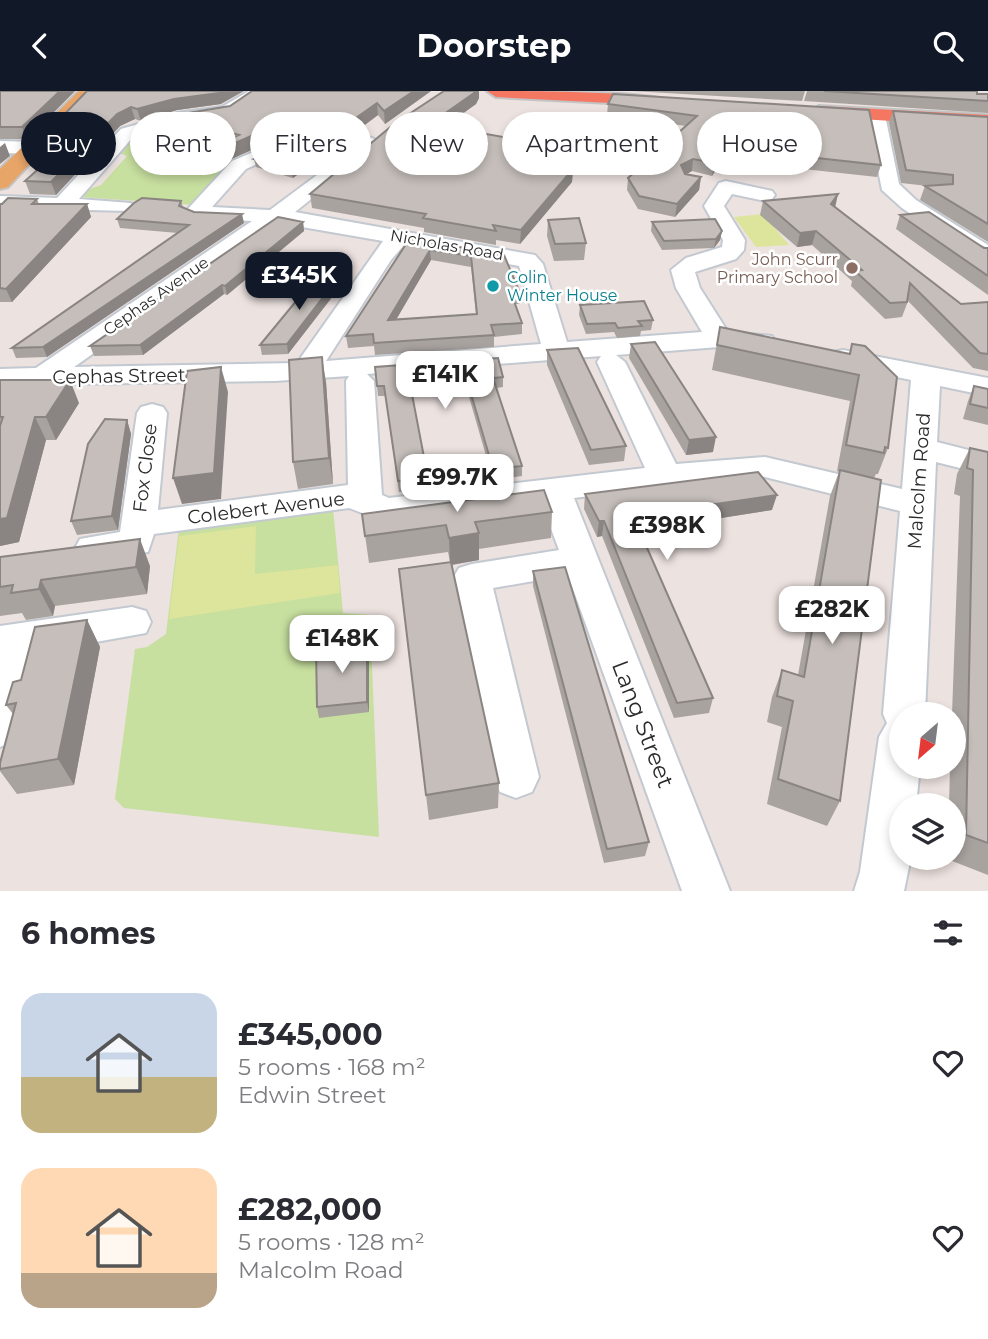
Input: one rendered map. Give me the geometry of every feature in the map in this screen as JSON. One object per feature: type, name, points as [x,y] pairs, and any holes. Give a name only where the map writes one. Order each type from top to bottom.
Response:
[{"type":"highway","points":[[487,91],[479,93],[486,96],[576,96]]},
{"type":"highway","points":[[496,91],[685,105]]},
{"type":"highway","points":[[804,108],[877,121],[988,121]]},
{"type":"main road","points":[[70,112],[89,91]]},
{"type":"main road","points":[[0,182],[21,163]]},
{"type":"street","points":[[65,202],[127,133],[178,118],[226,111],[261,91]]},
{"type":"street","points":[[877,121],[889,186],[909,204],[986,252]]},
{"type":"street","name":"Nicholas Road","points":[[381,137],[309,134],[239,165],[196,212],[274,216],[527,260],[531,264],[555,351]]},
{"type":"street","name":"Cephas Avenue","points":[[42,377],[274,216],[381,137]]},
{"type":"street","points":[[0,148],[21,148]]},
{"type":"street","points":[[702,182],[765,195]]},
{"type":"street","points":[[719,339],[688,288],[683,270],[693,263],[720,257],[733,250],[734,240],[714,206],[726,187]]},
{"type":"street","points":[[0,202],[65,202],[114,206],[81,230]]},
{"type":"street","points":[[305,371],[382,256],[400,236]]},
{"type":"street","name":"Cephas Street","points":[[0,377],[305,371],[719,339],[783,345]]},
{"type":"street","points":[[820,353],[988,387]]},
{"type":"street","points":[[611,362],[666,477]]},
{"type":"street","name":"Malcolm Road","points":[[905,702],[926,375]]},
{"type":"street","points":[[360,381],[365,501]]},
{"type":"street","name":"Fox Close","points":[[139,524],[152,413]]},
{"type":"street","points":[[922,448],[988,465]]},
{"type":"street","name":"Colebert Avenue","points":[[139,524],[352,496],[386,510],[748,466],[765,467],[916,504]]},
{"type":"street","name":"Lang Street","points":[[554,491],[706,888]]},
{"type":"street","points":[[59,552],[135,543],[139,524]]},
{"type":"street","points":[[516,777],[472,578],[580,560]]},
{"type":"street","points":[[0,728],[12,641],[132,622]]},
{"type":"street","points":[[879,891],[885,872],[896,779]]},
{"type":"green space","points":[[130,140],[130,175],[223,175],[194,205],[81,197],[87,190],[101,185],[110,175],[116,175],[116,168],[127,156],[119,153]]},
{"type":"green space","points":[[763,214],[789,245],[756,247],[734,217]]},
{"type":"green space","points":[[333,508],[343,613],[370,615],[379,837],[124,808],[115,799],[135,649],[147,647],[166,634],[179,528]]},
{"type":"green space","points":[[256,526],[255,574],[338,565],[340,593],[169,619],[179,536]]},
{"type":"building","points":[[0,91],[60,91],[38,112],[21,112],[21,127],[0,127]]},
{"type":"building","points":[[87,91],[222,91],[174,99],[137,109],[131,107],[116,115],[116,112],[67,112]]},
{"type":"building","points":[[252,91],[414,91],[384,111],[377,103],[364,112],[250,112],[250,136],[236,143],[236,136],[239,135],[236,134],[236,112],[193,112],[230,106]]},
{"type":"building","points":[[444,91],[477,91],[447,112],[412,112]]},
{"type":"building","points":[[824,91],[977,91],[977,94],[988,94],[988,101]]},
{"type":"building","points":[[613,94],[869,110],[881,165],[822,159],[822,112],[697,112],[697,116],[608,104]]},
{"type":"building","points":[[893,111],[988,117],[988,224],[925,186],[953,184],[953,175],[906,170]]},
{"type":"building","points":[[697,116],[697,160],[683,164],[683,129]]},
{"type":"building","points":[[385,132],[385,175],[488,175],[488,134],[502,137],[502,175],[568,175],[521,230],[493,225],[496,231],[423,218],[426,214],[310,194],[333,175],[371,175],[371,143]]},
{"type":"building","points":[[683,170],[685,174],[701,177],[677,204],[639,196],[628,178],[631,175],[683,175]]},
{"type":"building","points":[[32,175],[58,175],[51,182],[25,181]]},
{"type":"building","points":[[838,194],[831,204],[961,304],[988,302],[988,354],[980,353],[910,283],[907,302],[890,303],[855,271],[862,270],[816,231],[800,233],[763,201]]},
{"type":"building","points":[[8,198],[37,199],[32,204],[87,204],[6,289],[0,288],[0,204]]},
{"type":"building","points":[[142,198],[181,201],[179,206],[194,212],[242,214],[43,347],[12,348],[189,225],[117,219]]},
{"type":"building","points":[[929,212],[988,248],[988,276],[900,215]]},
{"type":"building","points":[[278,217],[303,222],[225,286],[222,285],[140,345],[90,346]]},
{"type":"building","points":[[579,218],[586,243],[555,244],[548,220]]},
{"type":"building","points":[[715,219],[722,231],[716,239],[664,241],[652,222]]},
{"type":"building","points":[[410,238],[504,255],[520,293],[511,293],[522,323],[491,325],[494,335],[374,343],[373,334],[346,336]],"holes":[[[430,250],[471,256],[477,314],[388,320]]]},
{"type":"building","points":[[320,272],[334,283],[287,344],[260,345]]},
{"type":"building","points":[[644,301],[653,320],[638,321],[642,326],[618,328],[615,323],[587,324],[580,305]]},
{"type":"building","points":[[720,327],[850,354],[852,344],[865,346],[897,377],[888,448],[885,447],[884,453],[846,445],[859,375],[717,345]]},
{"type":"building","points":[[655,342],[716,437],[689,440],[631,344]]},
{"type":"building","points":[[578,348],[626,446],[591,450],[547,350]]},
{"type":"building","points":[[322,357],[329,458],[293,462],[289,360]]},
{"type":"building","points":[[498,358],[503,377],[493,378],[522,466],[493,469],[467,380],[410,384],[428,478],[398,481],[384,386],[377,386],[375,367]]},
{"type":"building","points":[[221,367],[214,473],[173,478],[187,371]]},
{"type":"building","points":[[0,380],[70,380],[46,417],[35,417],[7,518],[0,519],[0,426],[3,417],[0,417]]},
{"type":"building","points":[[974,386],[988,389],[988,408],[970,404]]},
{"type":"building","points":[[105,419],[127,420],[112,516],[71,521],[88,444]]},
{"type":"building","points":[[970,448],[988,452],[988,843],[966,835],[973,470],[967,468]]},
{"type":"building","points":[[840,470],[881,480],[840,801],[778,779],[793,701],[777,696],[782,670],[804,677]]},
{"type":"building","points":[[758,472],[777,495],[633,516],[713,698],[677,703],[604,521],[599,521],[585,494]]},
{"type":"building","points":[[544,490],[552,512],[475,522],[479,533],[449,538],[446,525],[365,536],[362,514]]},
{"type":"building","points":[[140,539],[136,567],[41,580],[39,589],[11,593],[13,585],[0,587],[0,557]]},
{"type":"building","points":[[451,562],[499,783],[426,795],[399,569]]},
{"type":"building","points":[[565,567],[649,842],[607,849],[533,571]]},
{"type":"building","points":[[87,620],[58,759],[0,769],[16,703],[6,705],[13,682],[21,680],[35,627]]},
{"type":"building","points":[[367,643],[367,702],[317,707],[316,648]]},
{"type":"place","name":"John Scurr Primary School","points":[[852,268]]},
{"type":"place","name":"Colin Winter House","points":[[493,286]]}]
